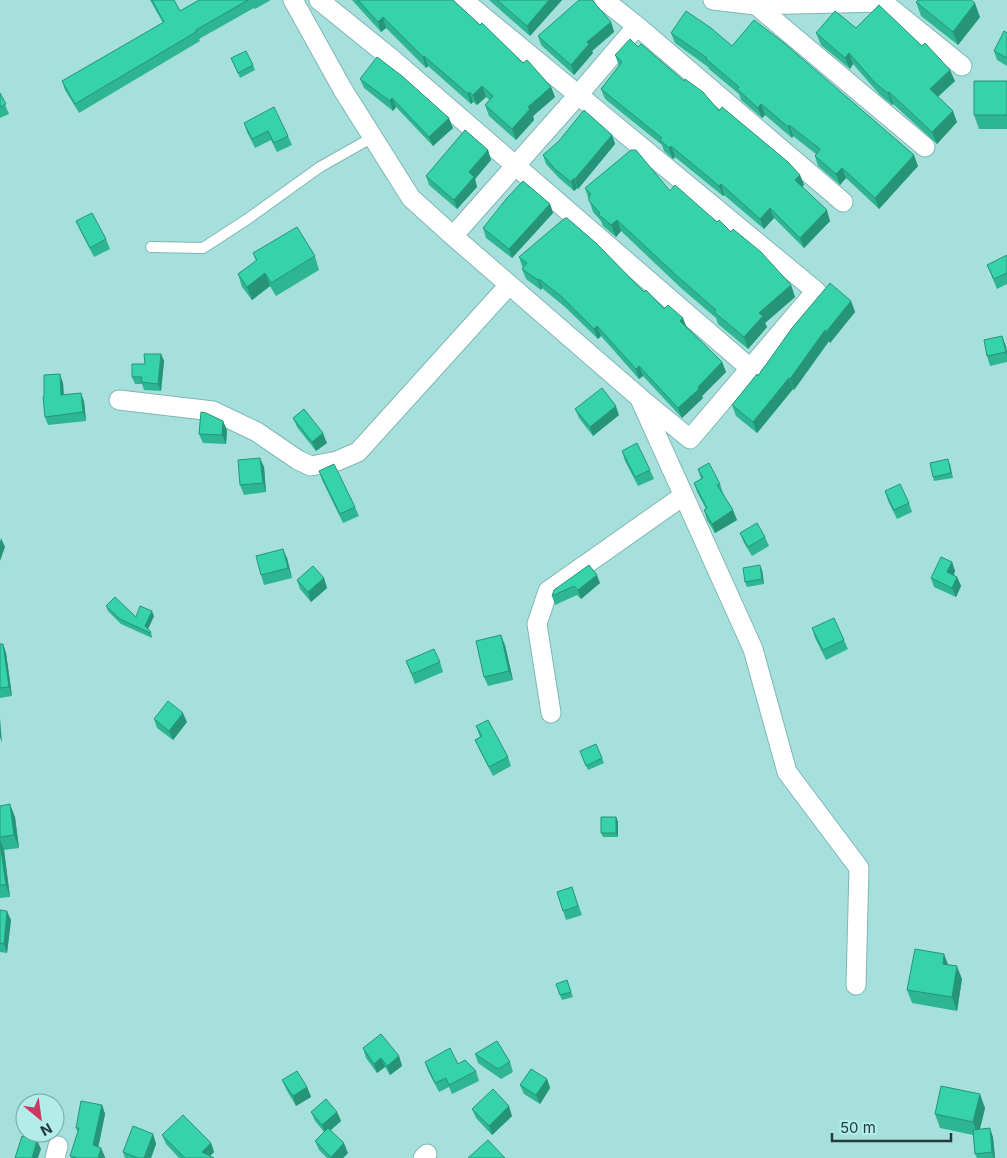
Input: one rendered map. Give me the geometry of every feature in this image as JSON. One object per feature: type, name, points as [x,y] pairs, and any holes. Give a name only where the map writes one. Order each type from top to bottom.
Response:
[{"type":"street","points":[[293,0],[343,90],[411,198],[509,285],[690,439],[816,290],[463,0]]},
{"type":"street","points":[[319,0],[392,59],[751,369]]},
{"type":"street","points":[[604,0],[844,202]]},
{"type":"street","points":[[713,0],[756,5],[883,2],[962,66]]},
{"type":"street","points":[[756,5],[925,147]]},
{"type":"street","points":[[453,236],[637,26]]},
{"type":"street","points":[[119,400],[213,411],[257,432],[298,460],[312,466],[337,461],[358,452],[509,285]]},
{"type":"street","points":[[640,398],[753,649],[787,772],[859,868],[856,985]]},
{"type":"street","points":[[551,714],[538,624],[548,591],[683,496]]},
{"type":"lane","points":[[151,248],[203,248],[249,218],[320,167],[373,136]]},
{"type":"building","points":[[152,0],[174,0],[180,11],[199,0],[248,0],[75,104],[62,81],[164,22]]},
{"type":"building","points":[[358,0],[453,0],[480,25],[482,23],[523,63],[527,60],[551,87],[528,107],[530,109],[512,129],[485,105],[493,96],[482,86],[473,95],[469,92],[468,94],[423,57],[383,17],[378,22]]},
{"type":"building","points":[[497,0],[549,0],[527,26]]},
{"type":"building","points":[[579,0],[592,0],[611,22],[587,42],[589,44],[571,65],[538,36]]},
{"type":"building","points":[[918,0],[971,0],[975,3],[953,32],[916,2]]},
{"type":"building","points":[[879,5],[922,46],[925,43],[950,70],[930,89],[953,111],[932,132],[889,92],[876,84],[849,53],[845,58],[816,33],[835,11],[856,28]]},
{"type":"building","points":[[686,11],[711,28],[732,46],[754,20],[784,43],[914,155],[875,198],[842,168],[836,174],[815,156],[820,149],[789,125],[788,127],[761,104],[758,108],[737,89],[739,87],[707,58],[671,33]]},
{"type":"building","points":[[1004,31],[1007,33],[1007,58],[994,51]]},
{"type":"building","points":[[630,39],[638,47],[641,44],[684,81],[685,79],[703,92],[719,111],[722,107],[788,162],[800,175],[795,180],[827,210],[800,238],[770,208],[760,219],[721,184],[719,186],[671,146],[669,148],[660,140],[662,138],[601,89],[622,62],[615,55]]},
{"type":"building","points":[[246,51],[253,65],[238,73],[231,58]]},
{"type":"building","points":[[377,57],[402,76],[449,118],[429,137],[392,98],[390,101],[360,79]]},
{"type":"building","points":[[974,81],[1007,81],[1007,115],[974,115]]},
{"type":"building","points":[[0,93],[6,104],[0,107]]},
{"type":"building","points":[[274,107],[288,136],[274,143],[268,131],[252,139],[244,123]]},
{"type":"building","points":[[584,110],[612,135],[571,182],[555,169],[543,155],[559,141]]},
{"type":"building","points":[[465,130],[488,150],[469,172],[474,177],[454,200],[426,176]]},
{"type":"building","points":[[631,150],[636,150],[670,191],[675,185],[717,222],[719,220],[731,232],[733,229],[761,252],[791,285],[759,313],[763,316],[744,337],[714,312],[716,310],[617,220],[611,225],[598,214],[600,213],[589,201],[591,194],[585,188]]},
{"type":"building","points":[[523,181],[550,204],[509,249],[483,228]]},
{"type":"building","points":[[92,213],[106,239],[90,248],[76,221]]},
{"type":"building","points":[[565,218],[596,243],[644,292],[646,290],[664,309],[668,305],[683,318],[680,321],[722,362],[698,387],[699,389],[678,408],[639,366],[636,369],[597,326],[594,329],[562,297],[539,279],[522,269],[527,263],[519,257]]},
{"type":"building","points":[[297,227],[315,256],[271,283],[265,273],[247,287],[238,274],[257,260],[253,253]]},
{"type":"building","points":[[1007,255],[1007,273],[994,279],[987,265]]},
{"type":"building","points":[[830,283],[851,301],[826,332],[825,330],[790,379],[753,422],[732,405],[757,374],[758,376],[792,328]]},
{"type":"building","points":[[1002,336],[1006,352],[987,356],[984,340]]},
{"type":"building","points":[[144,354],[161,354],[158,384],[141,382],[142,377],[132,377],[132,364],[145,364]]},
{"type":"building","points":[[60,374],[61,395],[81,393],[83,412],[45,417],[43,397],[44,375]]},
{"type":"building","points":[[602,388],[616,406],[590,427],[575,409]]},
{"type":"building","points":[[304,409],[323,433],[312,442],[293,418]]},
{"type":"building","points":[[201,412],[223,421],[222,435],[199,434]]},
{"type":"building","points":[[637,443],[650,470],[635,477],[622,451]]},
{"type":"building","points":[[260,458],[263,483],[240,485],[238,460]]},
{"type":"building","points":[[948,459],[951,473],[933,477],[930,463]]},
{"type":"building","points":[[709,463],[720,484],[717,485],[733,510],[712,524],[704,510],[707,508],[694,483],[703,478],[698,469]]},
{"type":"building","points":[[334,464],[355,507],[340,514],[319,471]]},
{"type":"building","points":[[900,484],[909,503],[894,510],[885,491]]},
{"type":"building","points":[[757,523],[765,537],[748,547],[740,533]]},
{"type":"building","points":[[283,549],[288,568],[261,575],[256,556]]},
{"type":"building","points":[[941,557],[952,562],[947,572],[957,577],[952,588],[931,578]]},
{"type":"building","points":[[589,565],[597,575],[578,590],[574,586],[552,596],[554,590]]},
{"type":"building","points":[[760,565],[762,579],[745,582],[743,568]]},
{"type":"building","points":[[313,566],[324,578],[308,592],[297,580]]},
{"type":"building","points":[[115,597],[136,617],[140,606],[152,611],[145,626],[150,633],[120,619],[106,606]]},
{"type":"building","points":[[834,618],[844,640],[823,650],[812,628]]},
{"type":"building","points":[[501,635],[509,671],[484,677],[476,641]]},
{"type":"building","points":[[0,644],[3,644],[9,687],[0,688]]},
{"type":"building","points":[[434,649],[440,662],[412,674],[406,661]]},
{"type":"building","points":[[168,701],[183,713],[169,731],[154,719]]},
{"type":"building","points":[[488,720],[508,757],[489,767],[475,740],[482,736],[476,726]]},
{"type":"building","points":[[596,744],[602,758],[586,766],[580,751]]},
{"type":"building","points":[[10,804],[14,835],[0,837],[0,806]]},
{"type":"building","points":[[601,817],[616,817],[616,833],[601,833]]},
{"type":"building","points":[[0,843],[6,885],[0,885]]},
{"type":"building","points":[[572,887],[578,906],[563,911],[557,892]]},
{"type":"building","points":[[0,910],[7,911],[4,944],[0,943]]},
{"type":"building","points":[[915,949],[944,954],[943,964],[957,966],[952,997],[907,990]]},
{"type":"building","points":[[567,980],[571,992],[560,995],[556,984]]},
{"type":"building","points":[[381,1034],[399,1056],[387,1066],[381,1058],[374,1064],[363,1048]]},
{"type":"building","points":[[497,1041],[510,1062],[498,1069],[475,1054]]},
{"type":"building","points":[[450,1048],[458,1064],[465,1060],[476,1071],[449,1085],[446,1078],[435,1083],[425,1062]]},
{"type":"building","points":[[531,1069],[547,1079],[536,1095],[520,1085]]},
{"type":"building","points":[[297,1071],[307,1087],[293,1096],[282,1080]]},
{"type":"building","points":[[941,1086],[980,1094],[973,1122],[935,1114]]},
{"type":"building","points":[[493,1089],[509,1106],[489,1126],[472,1109]]},
{"type":"building","points":[[326,1099],[337,1112],[322,1125],[311,1112]]},
{"type":"building","points":[[81,1101],[102,1105],[93,1145],[101,1148],[98,1158],[70,1156],[79,1128],[76,1128]]},
{"type":"building","points":[[183,1115],[211,1143],[202,1152],[214,1158],[185,1158],[162,1135]]},
{"type":"building","points":[[133,1126],[153,1134],[144,1158],[138,1158],[123,1152]]},
{"type":"building","points":[[328,1128],[344,1143],[331,1157],[315,1141]]},
{"type":"building","points":[[990,1128],[992,1152],[975,1154],[973,1130]]},
{"type":"building","points":[[488,1140],[505,1158],[468,1158]]},
{"type":"building","points":[[20,1143],[36,1143],[32,1158],[15,1158]]}]
